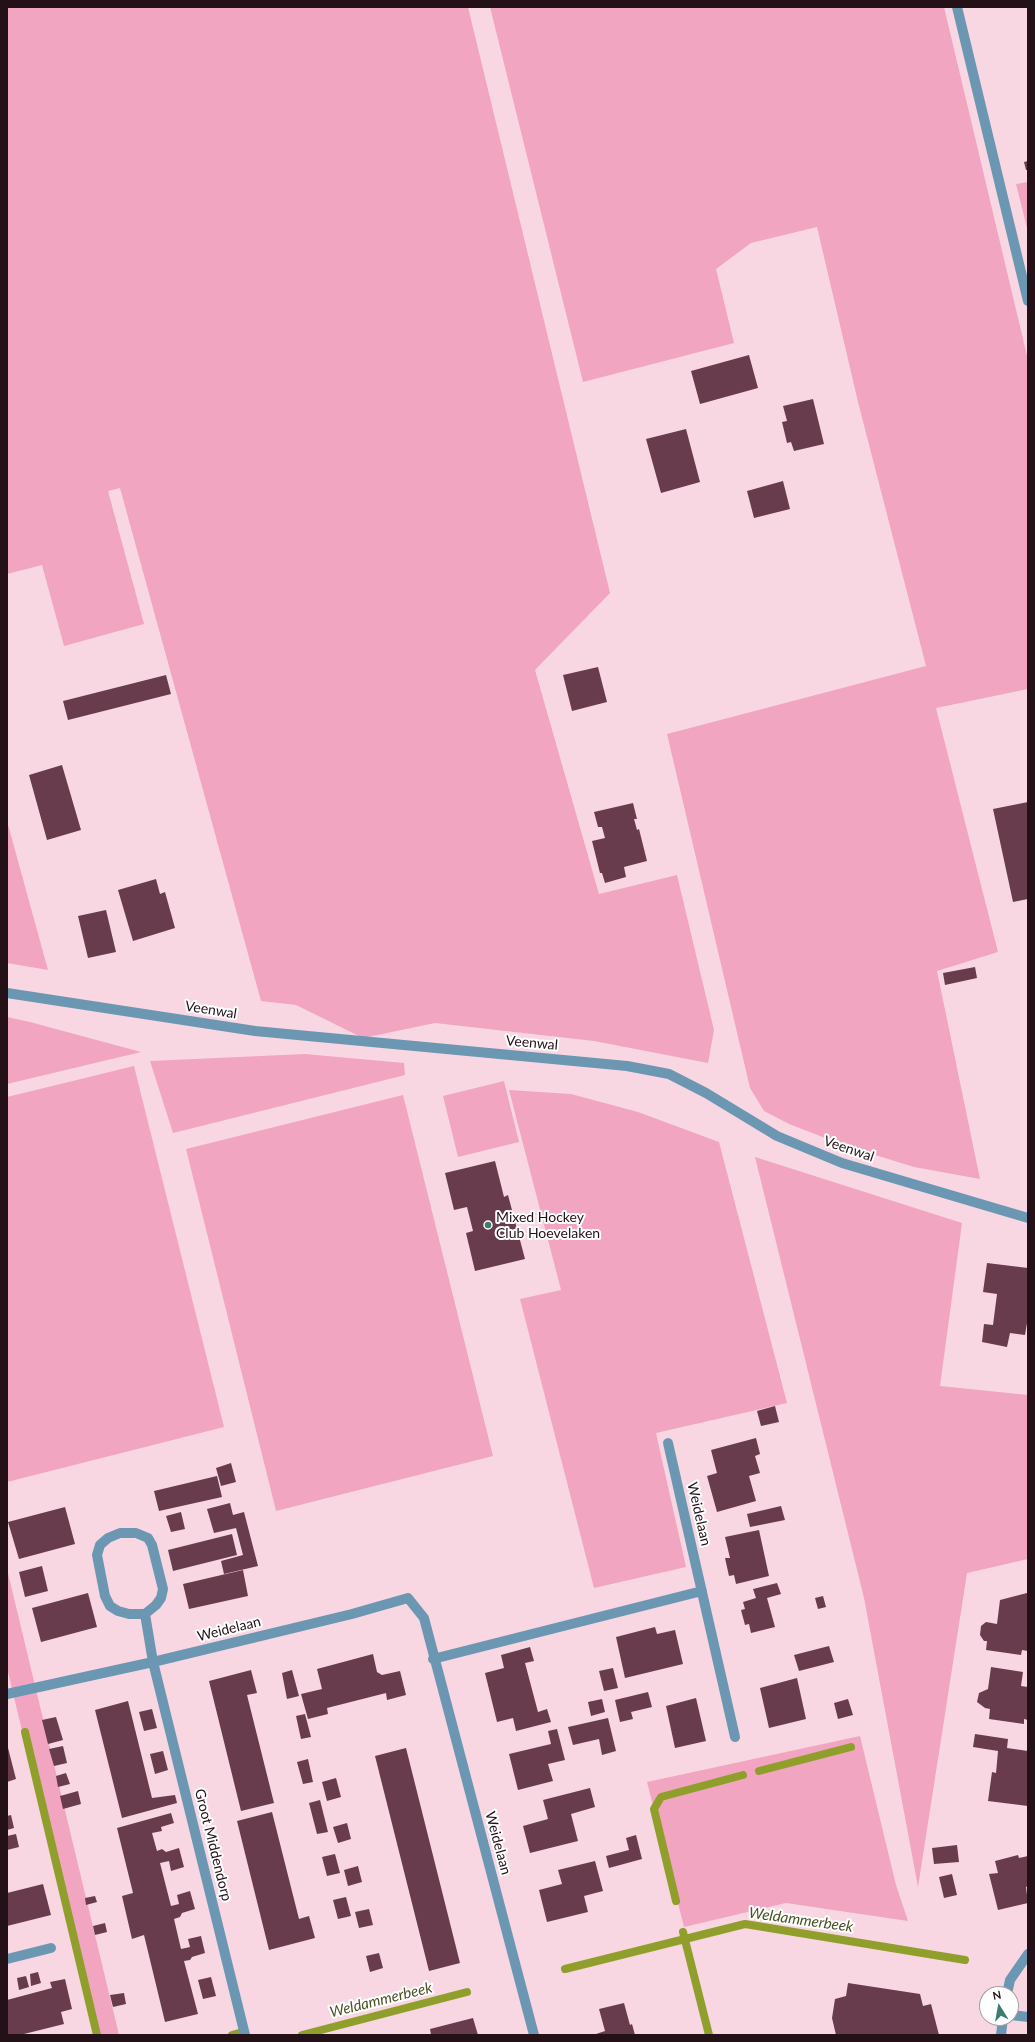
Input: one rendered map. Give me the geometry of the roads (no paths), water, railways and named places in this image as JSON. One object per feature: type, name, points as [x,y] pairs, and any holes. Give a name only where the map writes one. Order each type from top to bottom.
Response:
[{"type":"street","points":[[957,7],[1028,301]]},
{"type":"street","name":"Veenwal","points":[[7,993],[256,1031],[628,1066],[669,1074],[706,1093],[777,1136],[842,1163],[1028,1218]]},
{"type":"street","name":"Weidelaan","points":[[668,1443],[735,1737]]},
{"type":"street","points":[[120,1533],[136,1533],[148,1538],[152,1545],[163,1590],[161,1598],[156,1605],[145,1614],[129,1614],[118,1611],[110,1606],[105,1596],[97,1555],[100,1545],[108,1538],[120,1533]]},
{"type":"street","points":[[433,1659],[702,1591]]},
{"type":"street","name":"Weidelaan","points":[[7,1694],[153,1662],[352,1614],[408,1598],[424,1618],[433,1659],[534,2035]]},
{"type":"street","points":[[145,1614],[153,1662]]},
{"type":"street","name":"Groot Middendorp","points":[[153,1662],[245,2035]]},
{"type":"street","points":[[7,1959],[51,1948]]},
{"type":"street","points":[[1009,1986],[1010,1980],[1028,1954]]},
{"type":"waterway","points":[[25,1732],[97,2035]]},
{"type":"waterway","points":[[759,1771],[851,1747]]},
{"type":"waterway","points":[[676,1901],[654,1809],[661,1797],[743,1775]]},
{"type":"waterway","name":"Weldammerbeek","points":[[565,1969],[745,1924],[965,1960]]},
{"type":"waterway","points":[[683,1932],[709,2035]]},
{"type":"waterway","name":"Weldammerbeek","points":[[302,2035],[467,1992]]},
{"type":"waterway","name":"Weldammerbeek","points":[[232,2035],[239,2033]]},
{"type":"place","name":"Mixed Hockey Club Hoevelaken","points":[[488,1225]]}]
